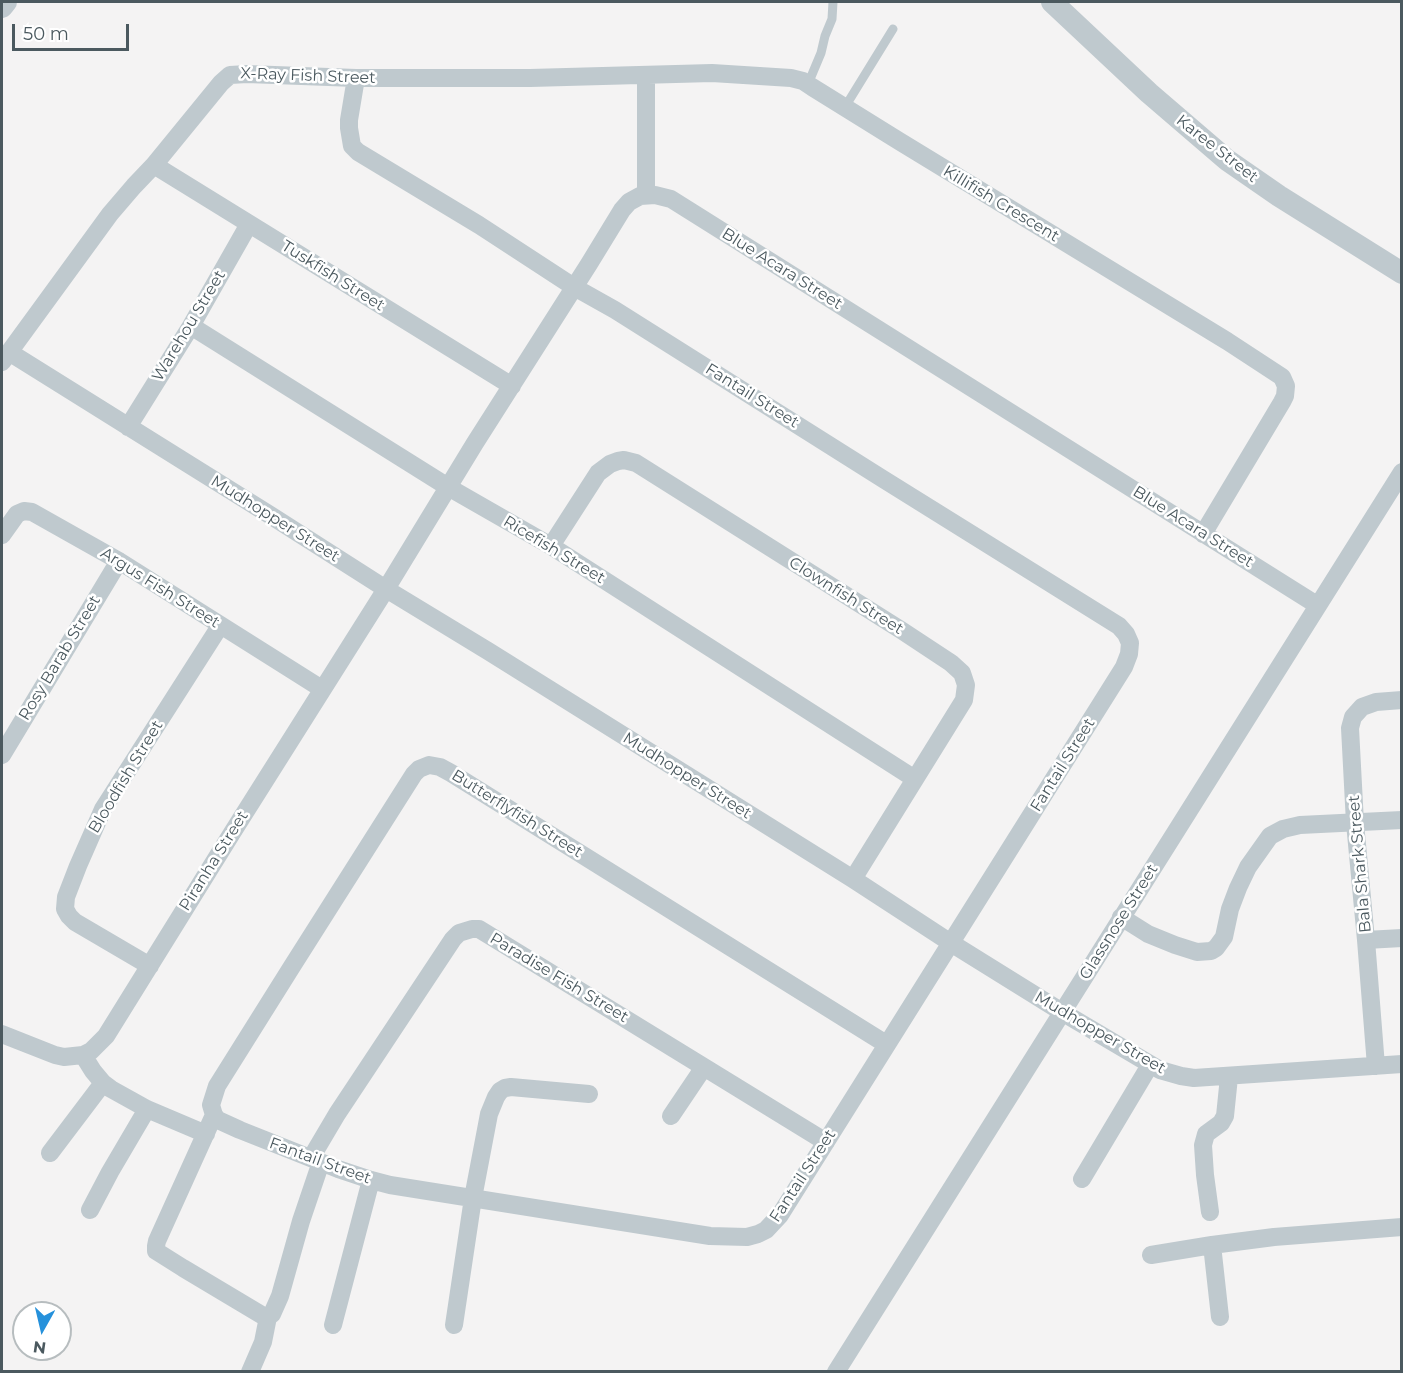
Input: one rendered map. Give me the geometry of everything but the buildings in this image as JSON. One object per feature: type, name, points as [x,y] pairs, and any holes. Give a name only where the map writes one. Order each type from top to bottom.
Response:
[{"type":"street","points":[[2,7],[6,2]]},
{"type":"street","name":"Karee Street","points":[[1052,2],[1149,93],[1227,160],[1279,196],[1401,273]]},
{"type":"street","name":"Killifish Crescent","points":[[646,76],[724,74],[791,78],[803,81],[1282,377],[1287,386],[1282,402],[1203,534]]},
{"type":"street","name":"X-Ray Fish Street","points":[[5,357],[110,214],[154,165],[221,82],[230,75],[356,78],[646,76]]},
{"type":"street","points":[[386,589],[626,205],[646,195],[646,76]]},
{"type":"street","name":"Fantail Street","points":[[212,1110],[218,1120],[240,1130],[371,1180],[710,1236],[747,1237],[766,1230],[776,1220],[826,1142],[1124,667],[1130,649],[1126,634],[1114,622],[354,149],[350,142],[349,120],[356,78]]},
{"type":"street","name":"Tuskfish Street","points":[[154,165],[512,386]]},
{"type":"street","name":"Blue Acara Street","points":[[646,195],[671,200],[1317,605]]},
{"type":"street","name":"Warehou Street","points":[[128,427],[191,326],[249,224]]},
{"type":"street","name":"Ricefish Street","points":[[191,326],[448,487],[551,546],[915,779]]},
{"type":"street","name":"Mudhopper Street","points":[[5,357],[128,427],[854,879],[951,943],[1150,1065],[1168,1073],[1188,1077],[1229,1077],[1401,1064]]},
{"type":"street","name":"Clownfish Street","points":[[551,546],[598,473],[610,464],[624,460],[630,461],[642,466],[901,630],[951,663],[962,673],[966,685],[964,700],[854,879]]},
{"type":"street","name":"Glassnose Street","points":[[836,1371],[1401,472]]},
{"type":"street","name":"Argus Fish Street","points":[[2,535],[17,514],[24,511],[32,512],[119,561],[322,689]]},
{"type":"street","name":"Rosy Barab Street","points":[[2,755],[119,561]]},
{"type":"street","name":"Piranha Street","points":[[83,1055],[92,1051],[106,1036],[386,589]]},
{"type":"street","name":"Bloodfish Street","points":[[150,966],[75,922],[66,909],[66,897],[103,809],[220,626]]},
{"type":"street","name":"Bala Shark Street","points":[[1376,1066],[1355,824],[1350,744],[1351,722],[1357,711],[1368,704],[1401,700]]},
{"type":"street","name":"Butterflyfish Street","points":[[212,1110],[214,1094],[223,1076],[398,798],[414,774],[429,765],[440,767],[451,773],[886,1044]]},
{"type":"street","points":[[1121,917],[1148,934],[1175,945],[1197,952],[1211,951],[1224,937],[1230,909],[1248,867],[1270,836],[1283,829],[1300,825],[1401,820]]},
{"type":"street","name":"Paradise Fish Street","points":[[250,1371],[263,1342],[268,1317],[272,1314],[280,1296],[316,1160],[337,1114],[446,949],[459,933],[465,930],[479,929],[826,1142]]},
{"type":"street","points":[[1366,940],[1401,938]]},
{"type":"street","points":[[2,1034],[55,1055],[70,1057],[83,1055],[102,1083],[111,1089],[147,1109],[206,1134]]},
{"type":"street","points":[[1082,1179],[1150,1065]]},
{"type":"street","points":[[671,1116],[704,1067]]},
{"type":"street","points":[[1210,1212],[1203,1145],[1206,1134],[1221,1123],[1225,1116],[1229,1077]]},
{"type":"street","points":[[50,1153],[102,1083]]},
{"type":"street","points":[[454,1325],[473,1198],[489,1114],[500,1091],[511,1087],[589,1094]]},
{"type":"street","points":[[90,1210],[147,1109]]},
{"type":"street","points":[[212,1110],[206,1134],[157,1241],[156,1251],[260,1315],[268,1317]]},
{"type":"street","points":[[333,1325],[371,1180]]},
{"type":"street","points":[[1150,1255],[1274,1237],[1401,1227]]},
{"type":"street","points":[[1212,1245],[1220,1317]]},
{"type":"lane","points":[[808,84],[832,19],[833,2]]},
{"type":"lane","points":[[845,107],[892,29]]}]
